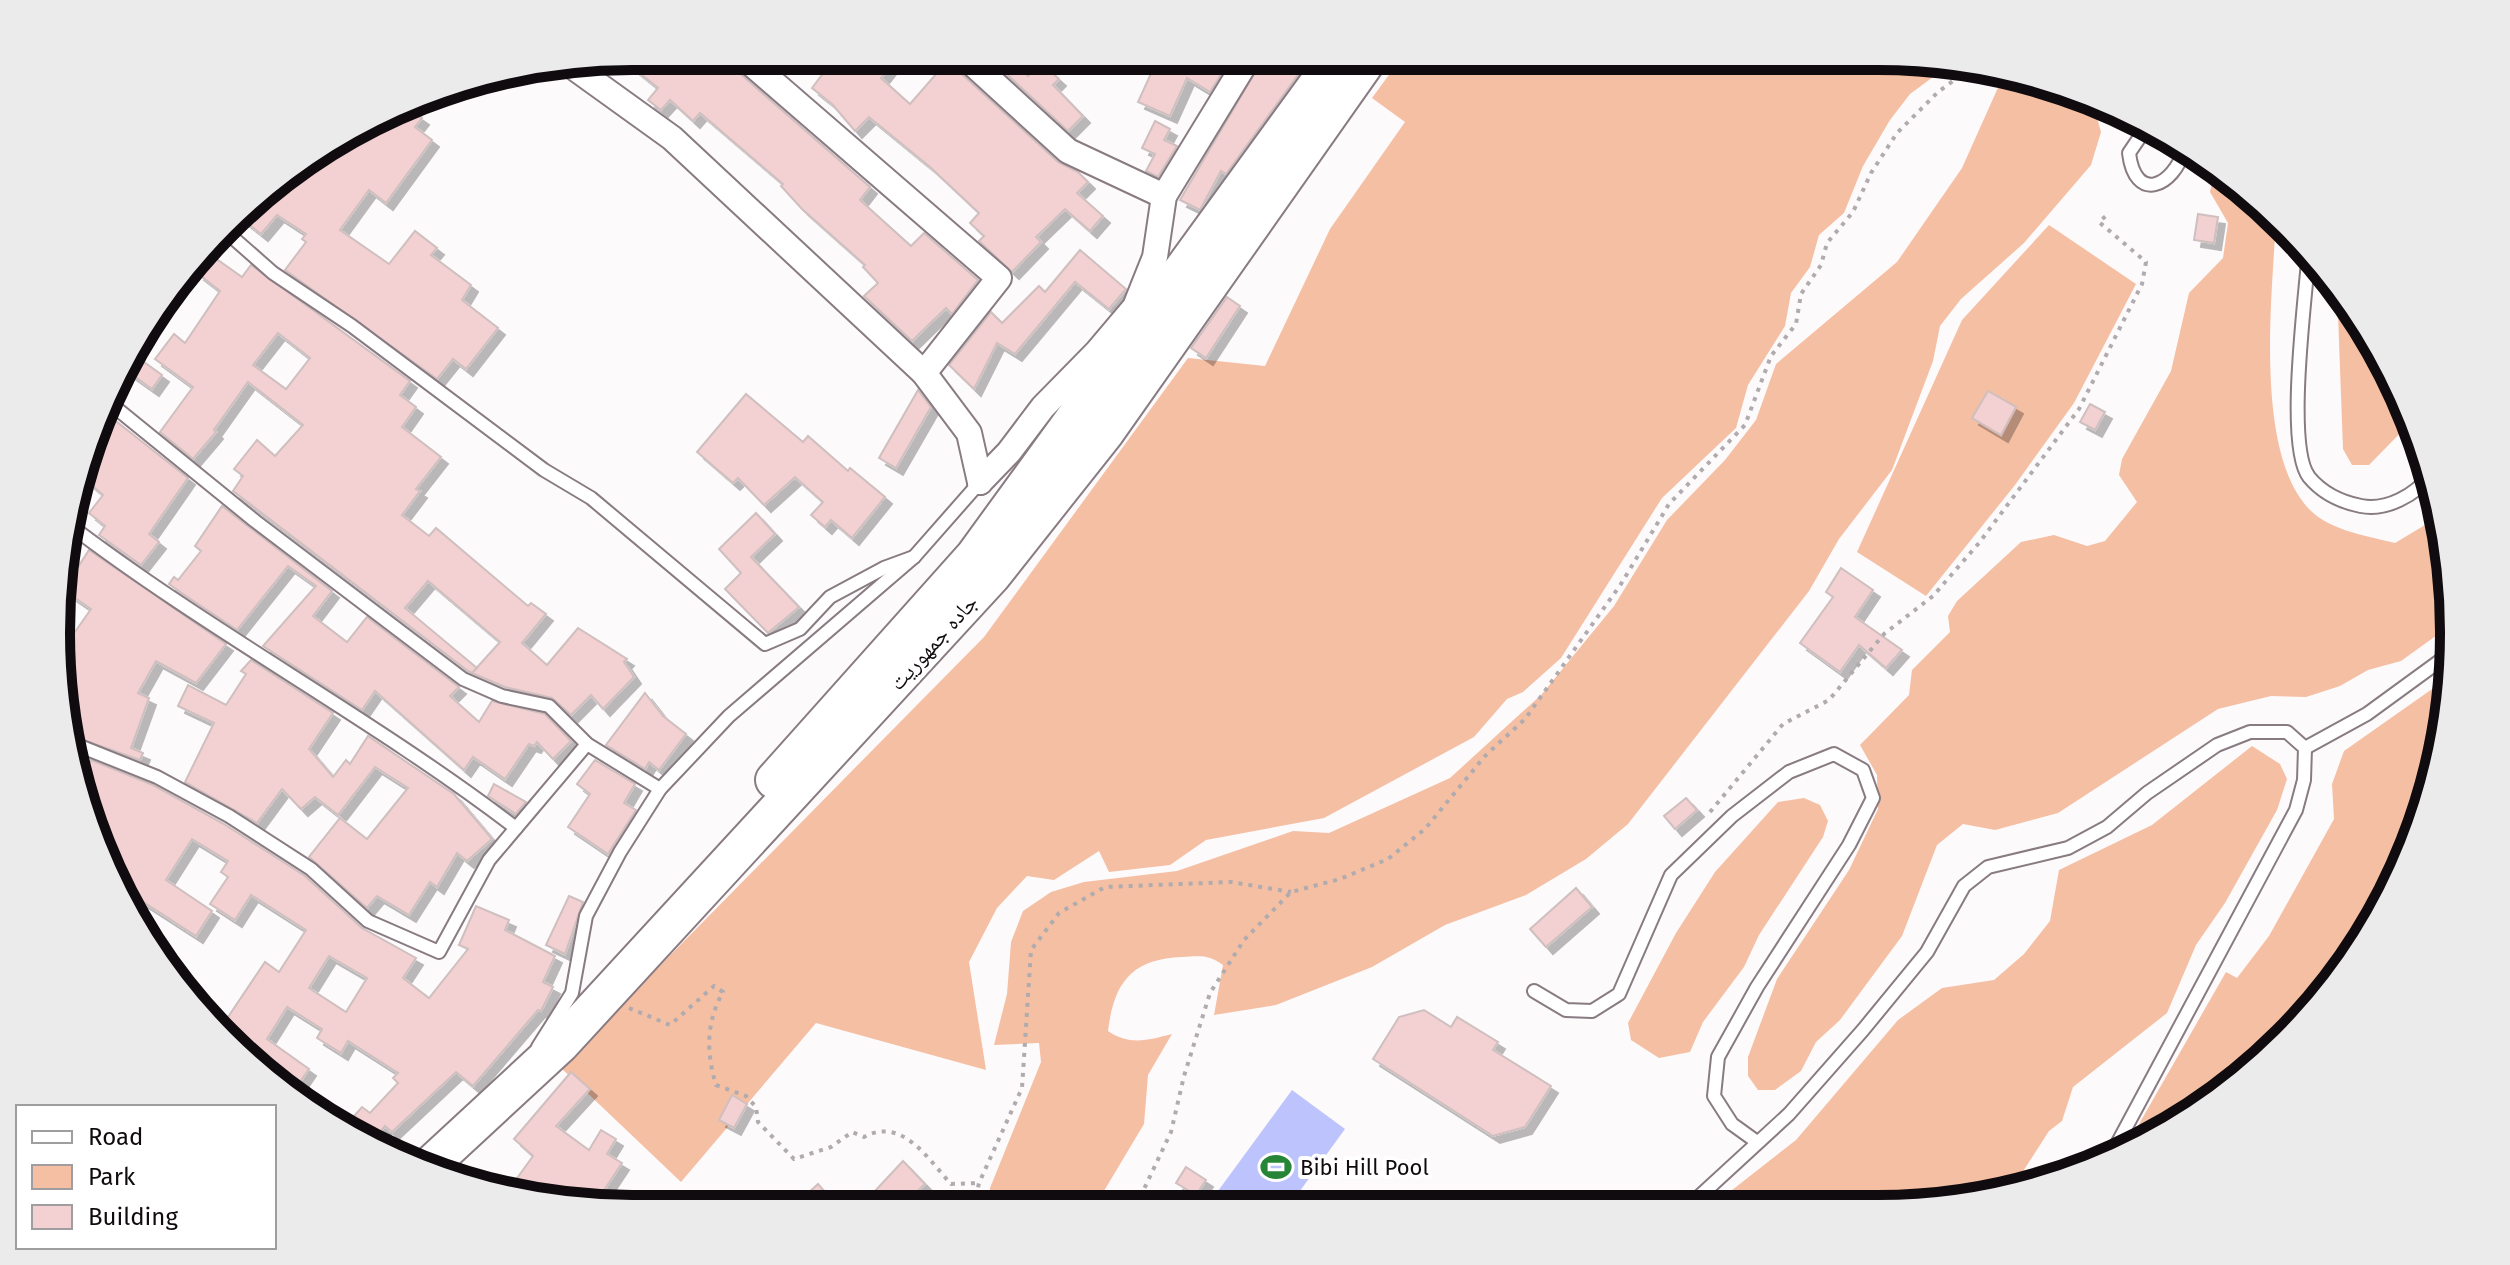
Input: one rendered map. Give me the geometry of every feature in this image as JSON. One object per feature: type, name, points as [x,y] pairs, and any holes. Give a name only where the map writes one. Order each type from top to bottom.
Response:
[{"type":"main road","name":"جاده جمهوریت","points":[[421,1153],[534,1053],[974,556],[1082,412],[1328,70]]},
{"type":"main road","name":"جاده جمهوریت","points":[[436,1159],[561,1044],[992,576],[1106,432],[1361,70]]},
{"type":"street","points":[[759,70],[999,278],[924,373]]},
{"type":"street","points":[[979,70],[1068,151],[1164,196]]},
{"type":"street","points":[[980,482],[1009,452],[1043,407],[1097,352],[1135,307],[1155,257],[1164,196],[1241,70]]},
{"type":"street","points":[[588,72],[672,138],[924,373],[969,433],[980,482]]},
{"type":"street","points":[[1043,407],[1082,412]]},
{"type":"lane","points":[[2141,136],[2129,153],[2131,170],[2140,180],[2152,184],[2170,180],[2182,160]]},
{"type":"lane","points":[[233,238],[273,273],[352,326],[544,470],[591,498],[765,644],[800,629],[830,597],[884,568],[914,557]]},
{"type":"lane","points":[[2307,271],[2296,426],[2307,475],[2339,502],[2375,509],[2421,488]]},
{"type":"lane","points":[[117,409],[255,521],[463,679],[502,696],[549,706],[587,744],[660,789]]},
{"type":"lane","points":[[534,1053],[572,993],[586,916],[620,852],[660,789],[729,716],[914,557],[980,482]]},
{"type":"lane","points":[[79,532],[180,606],[461,785],[516,828]]},
{"type":"lane","points":[[2305,748],[2367,714],[2439,661]]},
{"type":"lane","points":[[1701,1195],[1789,1114],[1863,1030],[1927,952],[1964,886],[1988,867],[2068,848],[2107,827],[2147,793],[2217,745],[2250,732],[2287,732],[2305,748]]},
{"type":"lane","points":[[82,747],[157,777],[229,816],[311,869],[368,921],[439,952],[489,860],[587,744]]},
{"type":"lane","points":[[2119,1140],[2296,810],[2304,780],[2305,748]]},
{"type":"lane","points":[[1534,991],[1566,1010],[1592,1011],[1619,994],[1671,875],[1732,816],[1789,772],[1834,754],[1863,770],[1873,798],[1849,845],[1757,987],[1718,1057],[1714,1096],[1732,1124],[1757,1142]]},
{"type":"path","points":[[976,1195],[1022,1088],[1031,950],[1059,913],[1105,887],[1231,882],[1291,892],[1340,879],[1388,859],[1425,829],[1485,756],[1525,719],[1621,584],[1669,504],[1745,425],[1771,356],[1796,324],[1801,294],[1821,265],[1827,243],[1853,212],[1871,173],[1897,133],[1938,92],[1959,76]]},
{"type":"path","points":[[1708,815],[1783,724],[1829,700],[1884,634],[1933,596],[1979,543],[2079,409],[2142,284],[2146,262],[2099,222],[2107,215]]},
{"type":"path","points":[[1141,1195],[1171,1132],[1184,1076],[1210,993],[1244,940],[1291,892]]},
{"type":"path","points":[[607,995],[621,1005],[670,1025],[714,986],[723,992],[711,1014],[708,1060],[716,1085],[746,1096],[756,1107],[758,1122],[794,1159],[831,1147],[852,1132],[864,1137],[876,1131],[892,1130],[908,1138],[951,1184],[979,1183]]},
{"type":"green space","points":[[1392,70],[1878,70],[1938,74],[1910,94],[1890,120],[1863,166],[1844,213],[1819,235],[1810,267],[1791,293],[1785,326],[1748,385],[1736,428],[1662,498],[1561,658],[1523,692],[1507,699],[1474,737],[1324,818],[1206,840],[1170,865],[1109,872],[1099,851],[1054,880],[1027,876],[997,908],[969,962],[986,1070],[816,1023],[681,1182],[560,1067],[984,637],[1188,358],[1265,366],[1330,229],[1405,122],[1372,98]]},
{"type":"green space","points":[[2000,84],[2096,114],[2101,132],[2091,165],[2024,243],[1961,299],[1940,326],[1933,361],[1892,470],[1839,539],[1809,591],[1628,824],[1586,859],[1526,895],[1445,925],[1372,967],[1276,1005],[1214,1015],[1223,965],[1208,957],[1164,959],[1138,969],[1128,977],[1115,999],[1108,1031],[1132,1040],[1172,1034],[1148,1075],[1144,1124],[1102,1195],[990,1195],[990,1188],[1041,1062],[1039,1043],[994,1045],[1007,994],[1011,942],[1023,911],[1051,892],[1084,882],[1177,871],[1293,831],[1329,833],[1450,778],[1542,694],[1614,606],[1667,520],[1725,460],[1756,420],[1776,364],[1897,262],[1962,168]]},
{"type":"green space","points":[[2212,181],[2275,235],[2270,372],[2280,451],[2292,484],[2310,510],[2328,523],[2350,532],[2395,543],[2429,523],[2439,596],[2440,633],[2401,661],[2368,670],[2340,686],[2306,697],[2271,696],[2218,709],[2058,813],[1995,830],[1963,824],[1937,845],[1902,936],[1840,1020],[1816,1042],[1801,1071],[1775,1090],[1758,1090],[1748,1076],[1748,1057],[1777,979],[1849,870],[1878,809],[1877,775],[1860,745],[1909,695],[1912,670],[1950,632],[1948,616],[1957,601],[2021,542],[2054,535],[2087,546],[2105,541],[2137,502],[2119,475],[2122,459],[2171,371],[2189,293],[2223,258],[2228,223],[2210,192]]},
{"type":"green space","points":[[2049,225],[2136,284],[2074,403],[2015,485],[1926,596],[1857,552],[1962,320]]},
{"type":"green space","points":[[2338,310],[2365,351],[2402,431],[2369,465],[2352,465],[2343,449]]},
{"type":"green space","points":[[2437,685],[2429,742],[2410,813],[2382,881],[2345,945],[2300,1003],[2248,1055],[2190,1100],[2134,1133],[2226,972],[2237,978],[2269,936],[2334,819],[2332,784],[2344,751]]},
{"type":"green space","points":[[2252,746],[2280,764],[2287,779],[2277,810],[2225,903],[2196,945],[2167,1013],[2073,1087],[2062,1121],[2049,1131],[2018,1177],[1914,1194],[1726,1195],[1796,1140],[1898,1020],[1942,988],[1994,980],[2024,954],[2050,921],[2059,870],[2152,825]]},
{"type":"green space","points":[[1804,798],[1820,805],[1828,821],[1823,837],[1759,935],[1744,967],[1703,1022],[1690,1052],[1659,1058],[1631,1040],[1628,1023],[1676,933],[1715,872],[1778,802]]},
{"type":"water","name":"Bibi Hill Pool","points":[[1292,1090],[1345,1129],[1297,1195],[1215,1195]]},
{"type":"building","points":[[636,70],[736,70],[870,187],[860,200],[911,246],[924,233],[978,280],[952,314],[946,308],[912,341],[864,296],[878,283],[863,267],[865,265],[802,209],[781,186],[783,184],[700,113],[693,121],[670,100],[661,110],[648,100],[658,88]]},
{"type":"building","points":[[822,70],[887,70],[881,78],[910,104],[940,70],[957,70],[1058,162],[1078,172],[1088,182],[1077,193],[1103,216],[1090,231],[1065,209],[1036,237],[1041,242],[1012,272],[979,241],[984,236],[970,223],[979,213],[930,167],[869,117],[855,131],[832,104],[812,88],[824,72]]},
{"type":"building","points":[[1002,70],[1021,70],[1028,76],[1033,70],[1049,70],[1059,79],[1053,85],[1083,116],[1068,131]]},
{"type":"building","points":[[1153,70],[1161,73],[1163,70],[1224,70],[1210,92],[1187,78],[1170,116],[1138,102]]},
{"type":"building","points":[[1256,70],[1302,70],[1226,174],[1221,171],[1200,210],[1180,200]]},
{"type":"building","points":[[416,114],[422,118],[415,127],[432,140],[386,203],[369,190],[340,230],[389,264],[415,231],[437,248],[431,255],[471,285],[462,300],[498,328],[466,369],[453,359],[437,379],[285,270],[306,242],[302,239],[306,234],[277,215],[261,234],[247,223],[290,186],[351,145]]},
{"type":"building","points":[[1155,121],[1170,129],[1164,140],[1177,146],[1158,177],[1146,171],[1155,154],[1142,148]]},
{"type":"building","points":[[2198,214],[2218,217],[2214,243],[2194,240]]},
{"type":"building","points":[[1080,250],[1126,289],[1109,309],[1075,282],[1015,354],[997,343],[974,389],[949,365],[991,312],[1002,323],[1039,286],[1045,292]]},
{"type":"building","points":[[214,257],[242,277],[251,265],[410,381],[400,395],[416,407],[402,427],[441,457],[416,489],[420,491],[402,515],[429,536],[436,528],[528,606],[531,603],[546,614],[522,643],[547,665],[578,628],[627,659],[624,662],[634,677],[603,709],[591,695],[571,715],[552,698],[505,687],[468,671],[233,491],[243,476],[234,469],[257,440],[275,456],[303,425],[248,382],[214,430],[216,432],[193,459],[160,432],[193,387],[155,359],[174,334],[185,343],[220,291],[199,275]],"holes":[[[278,333],[310,358],[286,389],[253,365]],[[428,581],[500,642],[477,668],[405,608]]]},
{"type":"building","points":[[1227,297],[1240,306],[1206,358],[1191,348]]},
{"type":"building","points":[[141,360],[162,375],[152,389],[133,375]]},
{"type":"building","points":[[918,390],[931,407],[896,468],[879,458]]},
{"type":"building","points":[[1988,391],[2016,407],[2001,435],[1972,418]]},
{"type":"building","points":[[746,394],[803,442],[808,436],[848,471],[850,468],[885,497],[852,538],[831,520],[825,527],[811,515],[823,502],[795,477],[764,505],[738,478],[733,483],[697,452]]},
{"type":"building","points":[[2090,404],[2105,412],[2095,430],[2080,422]]},
{"type":"building","points":[[113,418],[188,478],[149,534],[159,542],[141,565],[99,535],[105,526],[89,513],[103,495],[90,484]]},
{"type":"building","points":[[222,506],[332,591],[313,616],[347,642],[367,617],[459,687],[450,696],[479,722],[492,701],[545,714],[571,741],[553,759],[537,742],[534,746],[529,744],[505,779],[473,757],[464,770],[375,691],[362,710],[263,646],[316,586],[288,566],[237,630],[183,594],[169,584],[174,577],[178,580],[201,551],[195,546]]},
{"type":"building","points":[[756,513],[775,534],[751,557],[799,607],[768,633],[725,589],[741,573],[719,549]]},
{"type":"building","points":[[89,550],[226,644],[196,683],[156,661],[138,693],[149,698],[131,748],[143,753],[140,760],[81,739],[70,639],[91,609],[71,595],[73,574]]},
{"type":"building","points":[[1841,568],[1873,590],[1855,617],[1902,650],[1886,668],[1859,645],[1840,672],[1800,643],[1833,597],[1826,592]]},
{"type":"building","points":[[251,660],[333,713],[309,749],[333,777],[346,760],[350,764],[368,736],[454,794],[492,839],[467,861],[457,853],[437,887],[430,882],[409,915],[377,896],[367,908],[309,857],[340,818],[367,839],[408,788],[375,767],[338,815],[315,797],[301,809],[282,789],[257,823],[185,782],[214,723],[178,706],[188,685],[226,705],[246,674],[241,671]]},
{"type":"building","points":[[645,693],[663,716],[686,734],[659,770],[649,762],[645,769],[606,745]]},
{"type":"building","points":[[91,760],[153,785],[224,824],[305,876],[362,928],[416,958],[403,978],[429,998],[468,949],[459,945],[476,906],[509,920],[505,930],[555,956],[543,982],[553,987],[541,1011],[538,1010],[473,1086],[456,1072],[392,1132],[385,1126],[378,1134],[351,1120],[362,1107],[370,1113],[398,1083],[393,1078],[398,1073],[348,1041],[341,1053],[317,1038],[322,1029],[287,1007],[267,1039],[309,1069],[300,1082],[291,1076],[289,1078],[262,1055],[217,1010],[228,1017],[265,962],[279,972],[306,930],[251,895],[235,920],[210,904],[228,877],[221,872],[228,861],[192,839],[166,880],[212,911],[196,936],[137,898],[100,813],[87,768]],"holes":[[[329,956],[367,978],[346,1012],[309,988]]]},
{"type":"building","points":[[595,760],[635,784],[624,803],[636,810],[608,854],[568,827],[590,794],[577,784]]},
{"type":"building","points":[[494,784],[526,802],[516,814],[488,796]]},
{"type":"building","points":[[1686,798],[1697,810],[1675,829],[1664,816]]},
{"type":"building","points":[[1576,888],[1592,907],[1546,947],[1530,929]]},
{"type":"building","points":[[569,896],[583,902],[565,954],[546,945]]},
{"type":"building","points":[[1424,1010],[1451,1027],[1457,1017],[1498,1042],[1493,1050],[1551,1086],[1525,1127],[1493,1136],[1373,1059],[1399,1017]]},
{"type":"building","points":[[571,1072],[590,1089],[556,1126],[589,1150],[601,1130],[616,1139],[607,1154],[622,1163],[601,1194],[523,1184],[515,1181],[533,1156],[514,1139]]},
{"type":"building","points":[[732,1095],[747,1104],[734,1128],[719,1120]]},
{"type":"building","points":[[903,1161],[925,1184],[914,1195],[871,1195]]},
{"type":"building","points":[[1186,1167],[1206,1180],[1196,1195],[1176,1183]]},
{"type":"building","points":[[818,1184],[828,1195],[806,1195]]},
{"type":"place","name":"Bibi Hill Pool","points":[[1276,1167]]}]
